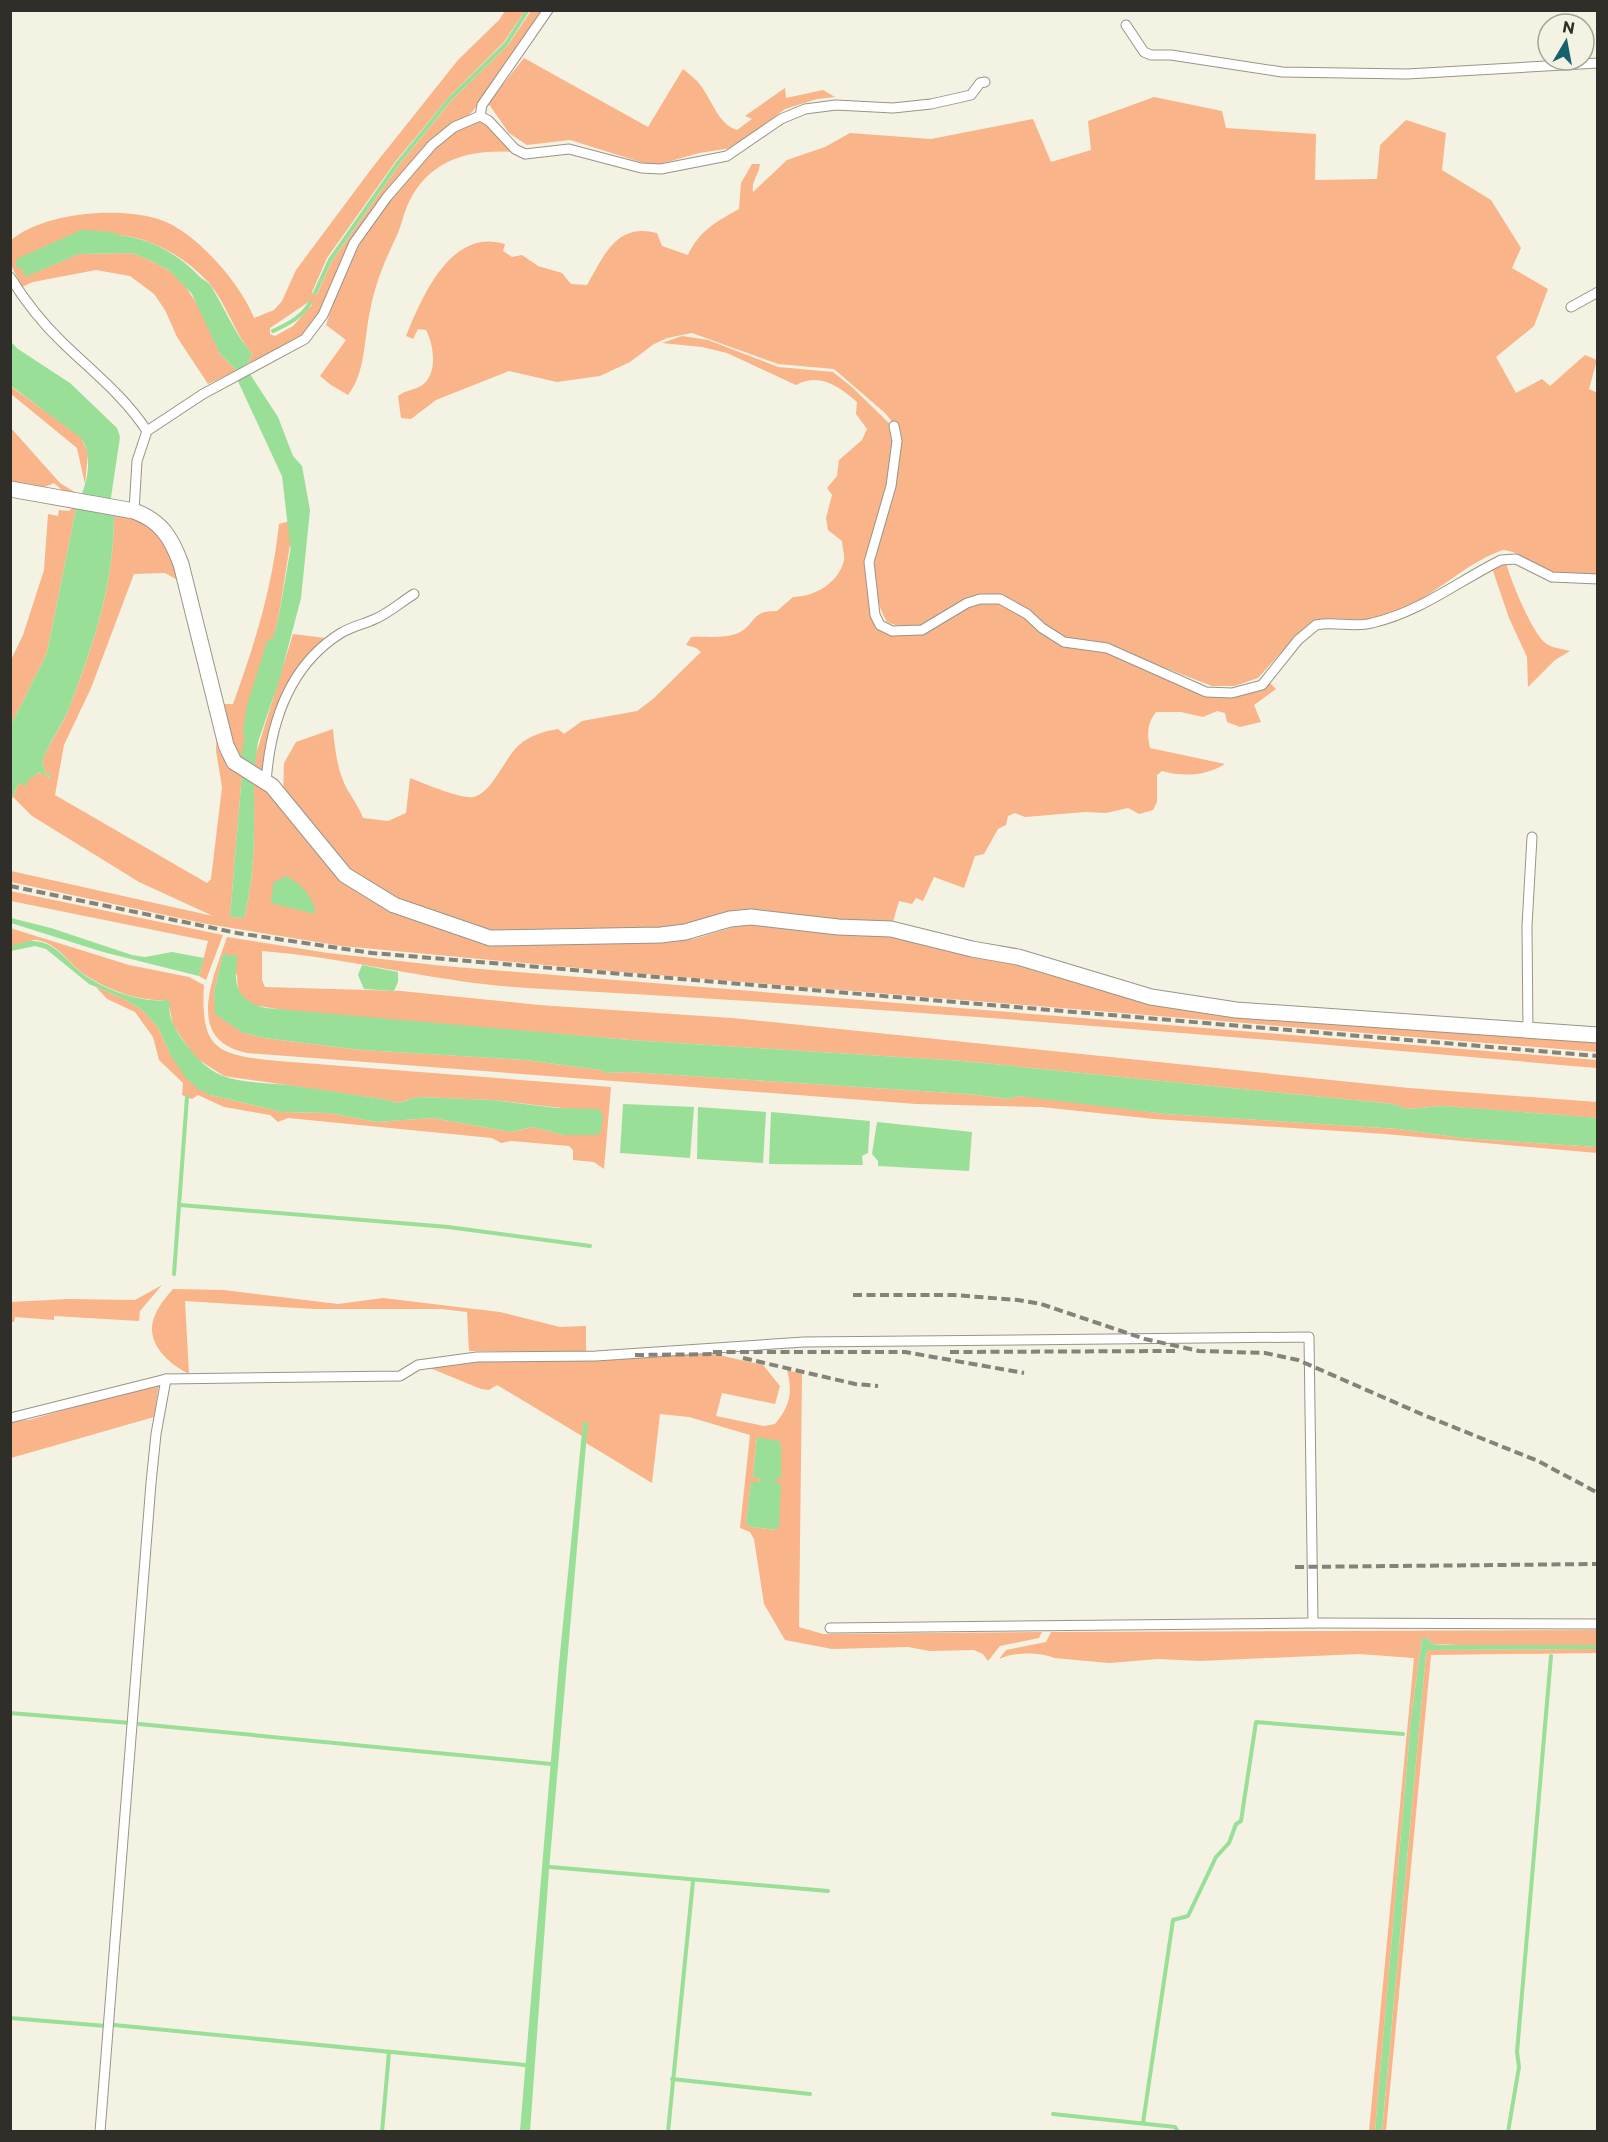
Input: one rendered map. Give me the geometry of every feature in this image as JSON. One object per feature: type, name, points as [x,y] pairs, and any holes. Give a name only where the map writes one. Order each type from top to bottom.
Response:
[{"type":"main road","points":[[10,489],[134,511],[149,516],[162,526],[175,548],[226,745],[234,762],[261,778],[280,796],[333,861],[360,885],[412,912],[490,938],[661,935],[686,932],[730,919],[751,916],[780,918],[838,927],[908,932],[972,950],[1018,957],[1117,988],[1193,1004],[1236,1010],[1528,1032],[1598,1035]]},
{"type":"street","points":[[480,116],[482,105],[548,10]]},
{"type":"street","points":[[1126,25],[1144,52],[1151,55],[1172,55],[1282,72],[1407,74],[1598,63]]},
{"type":"street","points":[[480,116],[489,121],[515,148],[525,154],[569,149],[641,168],[661,169],[727,156],[781,119],[805,109],[836,105],[893,108],[931,104],[971,94],[980,83],[985,82]]},
{"type":"street","points":[[134,511],[137,461],[147,431],[252,366],[297,346],[312,333],[323,315],[354,243],[373,214],[432,145],[454,127],[480,116]]},
{"type":"street","points":[[10,278],[35,312],[63,342],[106,381],[147,431]]},
{"type":"street","points":[[1571,307],[1585,296],[1598,292]]},
{"type":"street","points":[[894,426],[897,441],[891,486],[869,562],[875,615],[880,625],[892,632],[922,630],[967,603],[980,599],[1000,599],[1027,614],[1042,628],[1064,642],[1107,648],[1206,692],[1232,693],[1262,685],[1298,640],[1316,625],[1362,625],[1399,616],[1423,605],[1501,560],[1515,559],[1552,577],[1598,579]]},
{"type":"street","points":[[261,778],[279,708],[308,663],[324,645],[343,632],[378,618],[414,594]]},
{"type":"street","points":[[1528,1032],[1527,926],[1532,837]]},
{"type":"street","points":[[10,1418],[166,1379],[400,1376],[418,1365],[477,1357],[596,1356],[804,1342],[1309,1336],[1313,1623]]},
{"type":"street","points":[[100,2132],[143,1613],[151,1483],[156,1434],[166,1379]]},
{"type":"street","points":[[830,1628],[1313,1623],[1598,1624]]},
{"type":"shaded area","points":[[505,11],[525,11],[504,42],[449,97],[396,161],[327,258],[312,292],[314,295],[317,294],[332,261],[400,164],[452,100],[508,45],[531,11],[544,11],[473,111],[371,213],[325,304],[303,338],[247,364],[252,354],[209,283],[196,270],[165,249],[130,237],[112,234],[94,235],[76,240],[23,268],[26,276],[79,254],[131,253],[145,258],[169,270],[185,286],[200,308],[220,354],[237,371],[208,384],[177,337],[165,310],[154,294],[130,276],[96,270],[33,282],[22,287],[11,265],[10,241],[24,231],[61,218],[82,214],[125,213],[161,220],[175,226],[202,247],[239,290],[254,318],[274,310],[282,301],[296,270],[372,168],[458,60],[499,20]],"holes":[[[310,301],[312,305],[293,326],[275,336],[270,334],[270,328]]]},
{"type":"shaded area","points":[[524,58],[648,127],[683,69],[699,83],[725,123],[737,130],[752,119],[745,116],[785,88],[786,98],[823,90],[835,97],[817,99],[785,109],[732,148],[699,153],[653,166],[570,140],[527,145],[509,133],[488,103]]},
{"type":"shaded area","points":[[1154,97],[1222,111],[1226,128],[1316,134],[1315,180],[1377,179],[1380,145],[1406,120],[1446,133],[1442,170],[1491,200],[1521,248],[1512,268],[1548,289],[1534,326],[1496,357],[1516,393],[1542,379],[1550,386],[1585,355],[1597,360],[1589,389],[1598,393],[1597,574],[1556,573],[1515,553],[1503,550],[1473,565],[1416,602],[1385,616],[1316,620],[1294,638],[1258,678],[1235,686],[1212,686],[1103,644],[1066,638],[991,595],[940,620],[926,624],[900,626],[887,622],[878,599],[874,576],[880,528],[897,455],[900,431],[885,413],[834,369],[778,364],[692,333],[667,338],[654,344],[630,362],[600,376],[557,382],[509,371],[436,400],[411,419],[401,418],[398,396],[425,382],[430,376],[433,360],[433,352],[426,330],[418,329],[413,339],[406,336],[430,285],[441,269],[454,255],[469,246],[486,241],[505,244],[503,251],[512,257],[522,255],[538,266],[562,273],[571,284],[587,285],[613,244],[631,232],[657,233],[662,246],[688,255],[703,233],[716,222],[739,209],[741,183],[752,164],[760,164],[753,192],[787,160],[825,147],[850,133],[931,139],[1033,119],[1051,162],[1091,150],[1088,121]]},
{"type":"shaded area","points":[[473,121],[491,127],[513,152],[481,153],[452,160],[439,167],[417,188],[407,206],[378,281],[370,311],[364,354],[358,376],[348,395],[320,376],[346,340],[326,325],[345,273],[375,220],[404,180],[438,144]]},
{"type":"shaded area","points":[[105,234],[143,240],[166,250],[209,284],[235,330],[252,354],[247,364],[237,371],[220,354],[192,294],[169,270],[145,258],[131,253],[79,254],[25,277],[22,268],[31,264],[30,260],[47,249]]},
{"type":"shaded area","points":[[682,336],[708,340],[778,367],[833,372],[893,427],[892,469],[869,548],[874,616],[902,634],[967,604],[1000,600],[1052,637],[1096,646],[1218,694],[1268,681],[1276,689],[1254,705],[1261,722],[1240,727],[1227,722],[1225,713],[1217,711],[1203,717],[1181,712],[1156,712],[1148,729],[1150,748],[1225,764],[1210,771],[1194,774],[1162,771],[1157,775],[1157,802],[1153,810],[1139,814],[1128,808],[1106,813],[1085,812],[1025,817],[1015,813],[1008,816],[1006,825],[998,829],[984,854],[975,856],[964,888],[934,877],[923,901],[916,898],[912,904],[899,901],[892,925],[832,921],[499,936],[406,907],[354,877],[283,795],[284,763],[296,742],[333,729],[341,774],[363,818],[388,821],[406,813],[410,778],[451,793],[473,797],[486,789],[514,751],[532,737],[558,729],[564,734],[582,721],[637,711],[653,699],[701,652],[686,645],[691,637],[721,637],[738,633],[758,615],[768,611],[777,611],[793,597],[817,591],[837,575],[844,556],[842,541],[828,530],[826,518],[832,495],[827,488],[837,476],[839,460],[862,440],[867,429],[856,414],[857,402],[836,386],[821,380],[804,381],[796,385],[727,353],[702,347],[662,343]]},
{"type":"shaded area","points":[[11,342],[70,383],[117,428],[120,437],[110,504],[80,499],[88,468],[85,445],[81,438],[11,386]]},
{"type":"shaded area","points":[[250,374],[278,417],[293,456],[302,466],[310,510],[301,598],[280,678],[258,742],[254,771],[241,761],[243,744],[278,620],[293,535],[296,493],[284,458],[241,378]]},
{"type":"shaded area","points":[[10,386],[81,437],[88,454],[85,484],[77,448],[11,394]]},
{"type":"shaded area","points":[[10,427],[60,483],[81,496],[69,496],[54,483],[38,488],[11,485]]},
{"type":"shaded area","points":[[77,504],[47,653],[11,725],[11,660],[23,635],[44,570],[48,514],[58,516],[59,510],[69,511]]},
{"type":"shaded area","points":[[77,504],[114,511],[107,587],[78,684],[66,715],[42,762],[46,774],[52,775],[51,778],[40,772],[29,779],[25,786],[19,783],[11,801],[11,725],[47,653]]},
{"type":"shaded area","points":[[114,511],[144,520],[161,533],[181,582],[165,573],[134,574],[91,688],[64,745],[55,795],[207,883],[211,879],[222,787],[216,751],[217,732],[242,773],[230,917],[244,918],[251,884],[254,780],[265,787],[289,814],[303,837],[331,870],[469,937],[660,941],[694,939],[740,925],[766,923],[871,931],[1020,963],[1100,989],[1597,1041],[1597,1052],[610,971],[342,946],[207,924],[11,882],[11,871],[213,916],[139,882],[32,816],[13,797],[19,783],[41,772],[50,778],[51,775],[46,774],[42,762],[66,715],[101,612],[111,562]]},
{"type":"shaded area","points":[[294,520],[278,620],[267,664],[260,680],[241,761],[234,753],[222,704],[233,704],[262,616],[279,524]]},
{"type":"shaded area","points":[[1506,563],[1522,605],[1539,636],[1550,646],[1570,651],[1555,660],[1528,687],[1527,657],[1509,618],[1492,568]]},
{"type":"shaded area","points":[[293,634],[325,638],[310,654],[288,686],[275,719],[264,777],[254,771],[256,754]]},
{"type":"shaded area","points":[[242,773],[254,780],[251,884],[244,918],[230,917]]},
{"type":"shaded area","points":[[286,876],[296,882],[310,897],[315,914],[271,903],[273,883]]},
{"type":"shaded area","points":[[10,891],[223,935],[206,980],[199,976],[208,941],[11,901]]},
{"type":"shaded area","points":[[11,918],[51,928],[132,955],[145,957],[172,952],[204,958],[199,976],[103,952],[11,923]]},
{"type":"shaded area","points":[[10,928],[129,965],[189,977],[204,985],[205,1024],[210,1036],[227,1052],[241,1056],[278,1061],[611,1087],[604,1169],[594,1162],[573,1160],[573,1150],[569,1146],[512,1141],[501,1143],[492,1138],[288,1118],[278,1122],[270,1115],[224,1107],[198,1095],[192,1099],[182,1095],[183,1083],[159,1060],[153,1037],[135,1012],[107,999],[96,987],[141,1009],[158,1027],[171,1056],[210,1095],[282,1112],[329,1113],[376,1122],[432,1118],[511,1132],[533,1127],[563,1135],[597,1135],[578,1110],[493,1100],[417,1097],[399,1103],[224,1076],[199,1060],[190,1050],[173,1025],[168,1000],[135,997],[104,986],[85,975],[48,943],[33,940],[11,946]]},
{"type":"shaded area","points":[[227,937],[328,953],[444,966],[1597,1060],[1597,1068],[796,1004],[528,988],[461,981],[295,954],[262,951],[262,980],[265,987],[401,991],[539,1005],[732,1018],[1409,1088],[1597,1102],[1597,1118],[1443,1106],[1407,1109],[1393,1104],[962,1061],[630,1040],[296,1012],[252,1005],[244,999],[238,991],[237,975],[223,954],[214,992],[216,1014],[243,1033],[264,1038],[361,1050],[525,1060],[601,1070],[606,1073],[628,1072],[967,1094],[1009,1099],[1018,1096],[1165,1114],[1399,1129],[1461,1138],[1597,1147],[1597,1153],[1385,1134],[1154,1119],[1041,1107],[916,1104],[247,1053],[227,1046],[215,1035],[209,1022],[208,1006],[211,989]]},
{"type":"shaded area","points":[[29,941],[53,947],[83,974],[112,990],[146,999],[168,1000],[172,1020],[184,1042],[204,1064],[223,1076],[399,1103],[417,1097],[493,1100],[557,1108],[598,1109],[603,1115],[601,1131],[597,1135],[563,1135],[533,1127],[511,1132],[432,1118],[376,1122],[329,1113],[282,1112],[210,1095],[198,1089],[186,1078],[171,1056],[158,1027],[141,1009],[89,984],[46,949],[35,946],[11,951],[11,946]]},
{"type":"shaded area","points":[[223,954],[238,956],[236,982],[242,996],[266,1008],[630,1040],[962,1061],[1393,1104],[1407,1109],[1443,1106],[1597,1118],[1597,1147],[1461,1138],[1399,1129],[1165,1114],[1018,1096],[1009,1099],[967,1094],[628,1072],[605,1073],[601,1070],[525,1060],[361,1050],[264,1038],[243,1033],[215,1014],[214,992]]},
{"type":"shaded area","points":[[362,965],[398,972],[398,982],[394,991],[364,989],[358,975]]},
{"type":"shaded area","points":[[623,1104],[694,1107],[690,1158],[620,1153]]},
{"type":"shaded area","points":[[698,1107],[766,1112],[763,1163],[697,1159]]},
{"type":"shaded area","points":[[771,1112],[870,1121],[868,1153],[862,1156],[863,1165],[769,1164]]},
{"type":"shaded area","points":[[877,1122],[972,1132],[969,1171],[878,1166],[878,1161],[872,1154]]},
{"type":"shaded area","points":[[162,1285],[140,1311],[139,1321],[54,1316],[54,1320],[15,1317],[14,1322],[11,1322],[11,1302],[68,1299],[135,1300]]},
{"type":"shaded area","points":[[173,1289],[224,1290],[338,1304],[383,1298],[500,1312],[560,1327],[586,1326],[586,1352],[469,1351],[467,1312],[442,1309],[314,1309],[185,1301],[189,1374],[165,1357],[154,1341],[152,1332],[152,1323],[156,1313]]},
{"type":"shaded area","points":[[714,1354],[763,1365],[780,1386],[775,1404],[722,1393],[716,1416],[764,1426],[775,1424],[787,1405],[790,1385],[787,1370],[802,1374],[799,1627],[823,1634],[1042,1632],[1039,1638],[1000,1646],[988,1661],[983,1654],[974,1650],[930,1651],[908,1647],[832,1649],[785,1640],[764,1604],[754,1539],[750,1532],[740,1528],[750,1435],[689,1417],[660,1414],[652,1483],[586,1443],[587,1422],[583,1422],[582,1436],[497,1385],[489,1390],[481,1389],[430,1368],[478,1362]],"holes":[[[757,1437],[781,1479],[772,1479],[776,1530],[751,1527],[746,1523],[751,1483],[759,1482],[760,1478],[753,1476]]]},
{"type":"shaded area","points":[[159,1383],[154,1417],[11,1458],[11,1421],[29,1420]]},
{"type":"shaded area","points":[[583,1422],[588,1422],[549,1870],[530,2131],[520,2131],[559,1664]]},
{"type":"shaded area","points":[[757,1437],[779,1441],[781,1445],[781,1479],[773,1479],[781,1485],[779,1525],[776,1530],[751,1527],[746,1523],[751,1482],[759,1482],[760,1479],[753,1476]]},
{"type":"shaded area","points":[[1597,1630],[1597,1645],[1433,1644],[1427,1638],[1422,1638],[1411,1718],[1375,2131],[1369,2131],[1414,1658],[1359,1654],[1200,1661],[1158,1659],[1109,1663],[1026,1654],[999,1659],[1006,1650],[1046,1642],[1051,1632]]},
{"type":"shaded area","points":[[1422,1638],[1427,1638],[1433,1644],[1444,1645],[1597,1645],[1597,1649],[1429,1650],[1426,1654],[1382,2131],[1375,2131],[1411,1718]]},
{"type":"shaded area","points":[[1597,1649],[1597,1653],[1431,1655],[1386,2131],[1382,2132],[1426,1654],[1429,1650]]},
{"type":"waterway","points":[[315,293],[330,260],[398,163],[450,99],[506,44],[528,10]]},
{"type":"waterway","points":[[22,263],[83,236],[111,238]]},
{"type":"waterway","points":[[273,331],[299,316],[310,303]]},
{"type":"waterway","points":[[244,380],[288,475],[296,545]]},
{"type":"waterway","points":[[249,732],[252,710],[272,645]]},
{"type":"waterway","points":[[174,1274],[187,1097]]},
{"type":"waterway","points":[[180,1205],[448,1227],[590,1246]]},
{"type":"waterway","points":[[1508,2132],[1519,2067],[1517,2052],[1551,1656]]},
{"type":"waterway","points":[[10,1713],[131,1723]]},
{"type":"waterway","points":[[1143,2123],[1173,1920],[1188,1916],[1216,1857],[1229,1843],[1236,1824],[1241,1821],[1256,1722],[1403,1734]]},
{"type":"waterway","points":[[139,1724],[551,1764]]},
{"type":"waterway","points":[[550,1867],[828,1891]]},
{"type":"waterway","points":[[668,2132],[693,1881]]},
{"type":"waterway","points":[[10,2018],[106,2026]]},
{"type":"waterway","points":[[114,2025],[525,2065]]},
{"type":"waterway","points":[[382,2132],[389,2052]]},
{"type":"waterway","points":[[672,2079],[810,2094]]},
{"type":"waterway","points":[[1053,2114],[1175,2127],[1178,2132]]},
{"type":"railway","points":[[10,886],[237,933],[372,953],[1598,1056]]},
{"type":"railway","points":[[853,1295],[953,1295],[1018,1300],[1041,1304],[1145,1339],[1199,1351],[1265,1353],[1298,1360],[1426,1416],[1538,1461],[1598,1493]]},
{"type":"railway","points":[[950,1352],[1175,1351]]},
{"type":"railway","points":[[713,1352],[905,1352],[1024,1373]]},
{"type":"railway","points":[[635,1355],[722,1354]]},
{"type":"railway","points":[[743,1358],[855,1384],[878,1386]]},
{"type":"railway","points":[[1295,1567],[1598,1564]]}]
